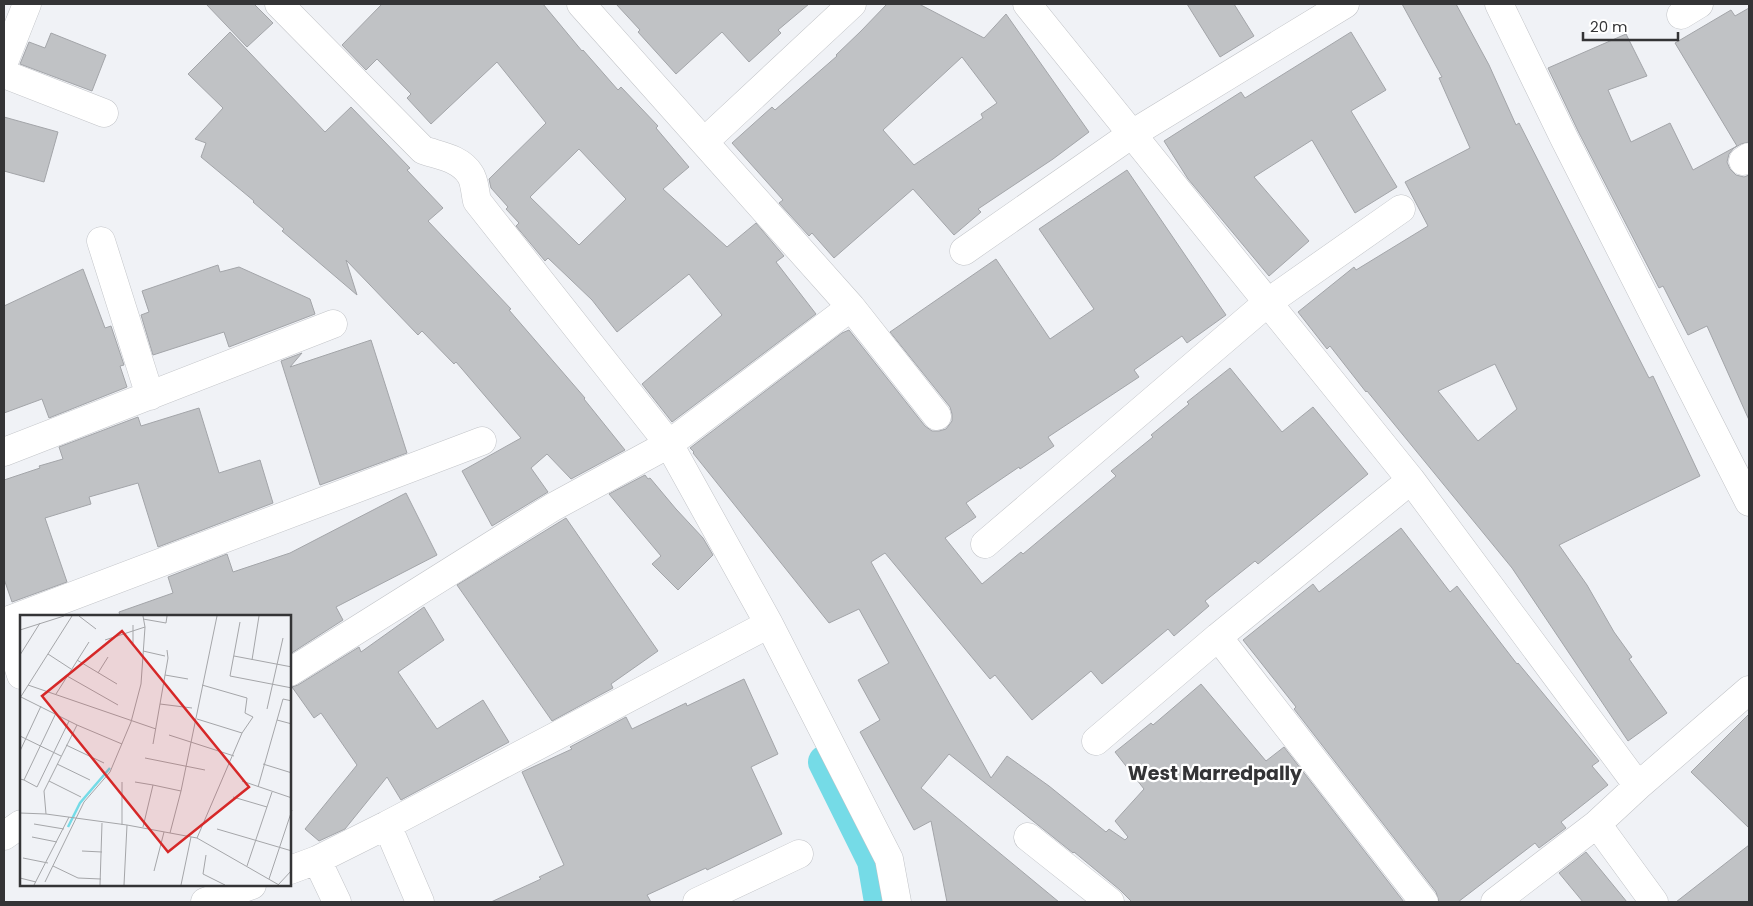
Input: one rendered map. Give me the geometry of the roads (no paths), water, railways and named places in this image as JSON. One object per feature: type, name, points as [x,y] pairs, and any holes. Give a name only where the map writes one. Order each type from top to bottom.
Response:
[{"type":"street","points":[[4,62],[27,4]]},
{"type":"street","points":[[279,4],[423,150],[449,157],[461,164],[471,176],[477,201],[670,444],[758,630],[889,859],[897,902]]},
{"type":"street","points":[[581,4],[705,141],[857,315],[937,416]]},
{"type":"street","points":[[705,141],[852,4]]},
{"type":"street","points":[[1027,4],[1411,480],[1638,786]]},
{"type":"street","points":[[964,251],[1132,134],[1345,4]]},
{"type":"street","points":[[1498,4],[1749,502]]},
{"type":"street","points":[[4,74],[104,112]]},
{"type":"street","points":[[985,544],[1267,303],[1401,209]]},
{"type":"street","points":[[101,242],[150,396]]},
{"type":"street","points":[[291,671],[553,507],[670,444],[857,315]]},
{"type":"street","points":[[4,452],[333,324]]},
{"type":"street","points":[[20,672],[4,621],[482,442]]},
{"type":"street","points":[[1096,741],[1218,637],[1411,480]]},
{"type":"street","points":[[291,870],[317,860],[386,825],[758,630]]},
{"type":"street","points":[[1218,637],[1424,902]]},
{"type":"street","points":[[1495,902],[1597,824],[1749,690]]},
{"type":"street","points":[[1597,824],[1654,902]]},
{"type":"street","points":[[4,836],[20,825]]},
{"type":"street","points":[[386,825],[420,902]]},
{"type":"street","points":[[1028,837],[1110,902]]},
{"type":"street","points":[[697,902],[799,854]]},
{"type":"street","points":[[317,860],[337,902]]},
{"type":"street","points":[[205,902],[249,886]]},
{"type":"waterway","points":[[825,762],[874,861],[881,902]]},
{"type":"district","name":"West Marredpally","points":[[1215,773]]}]
